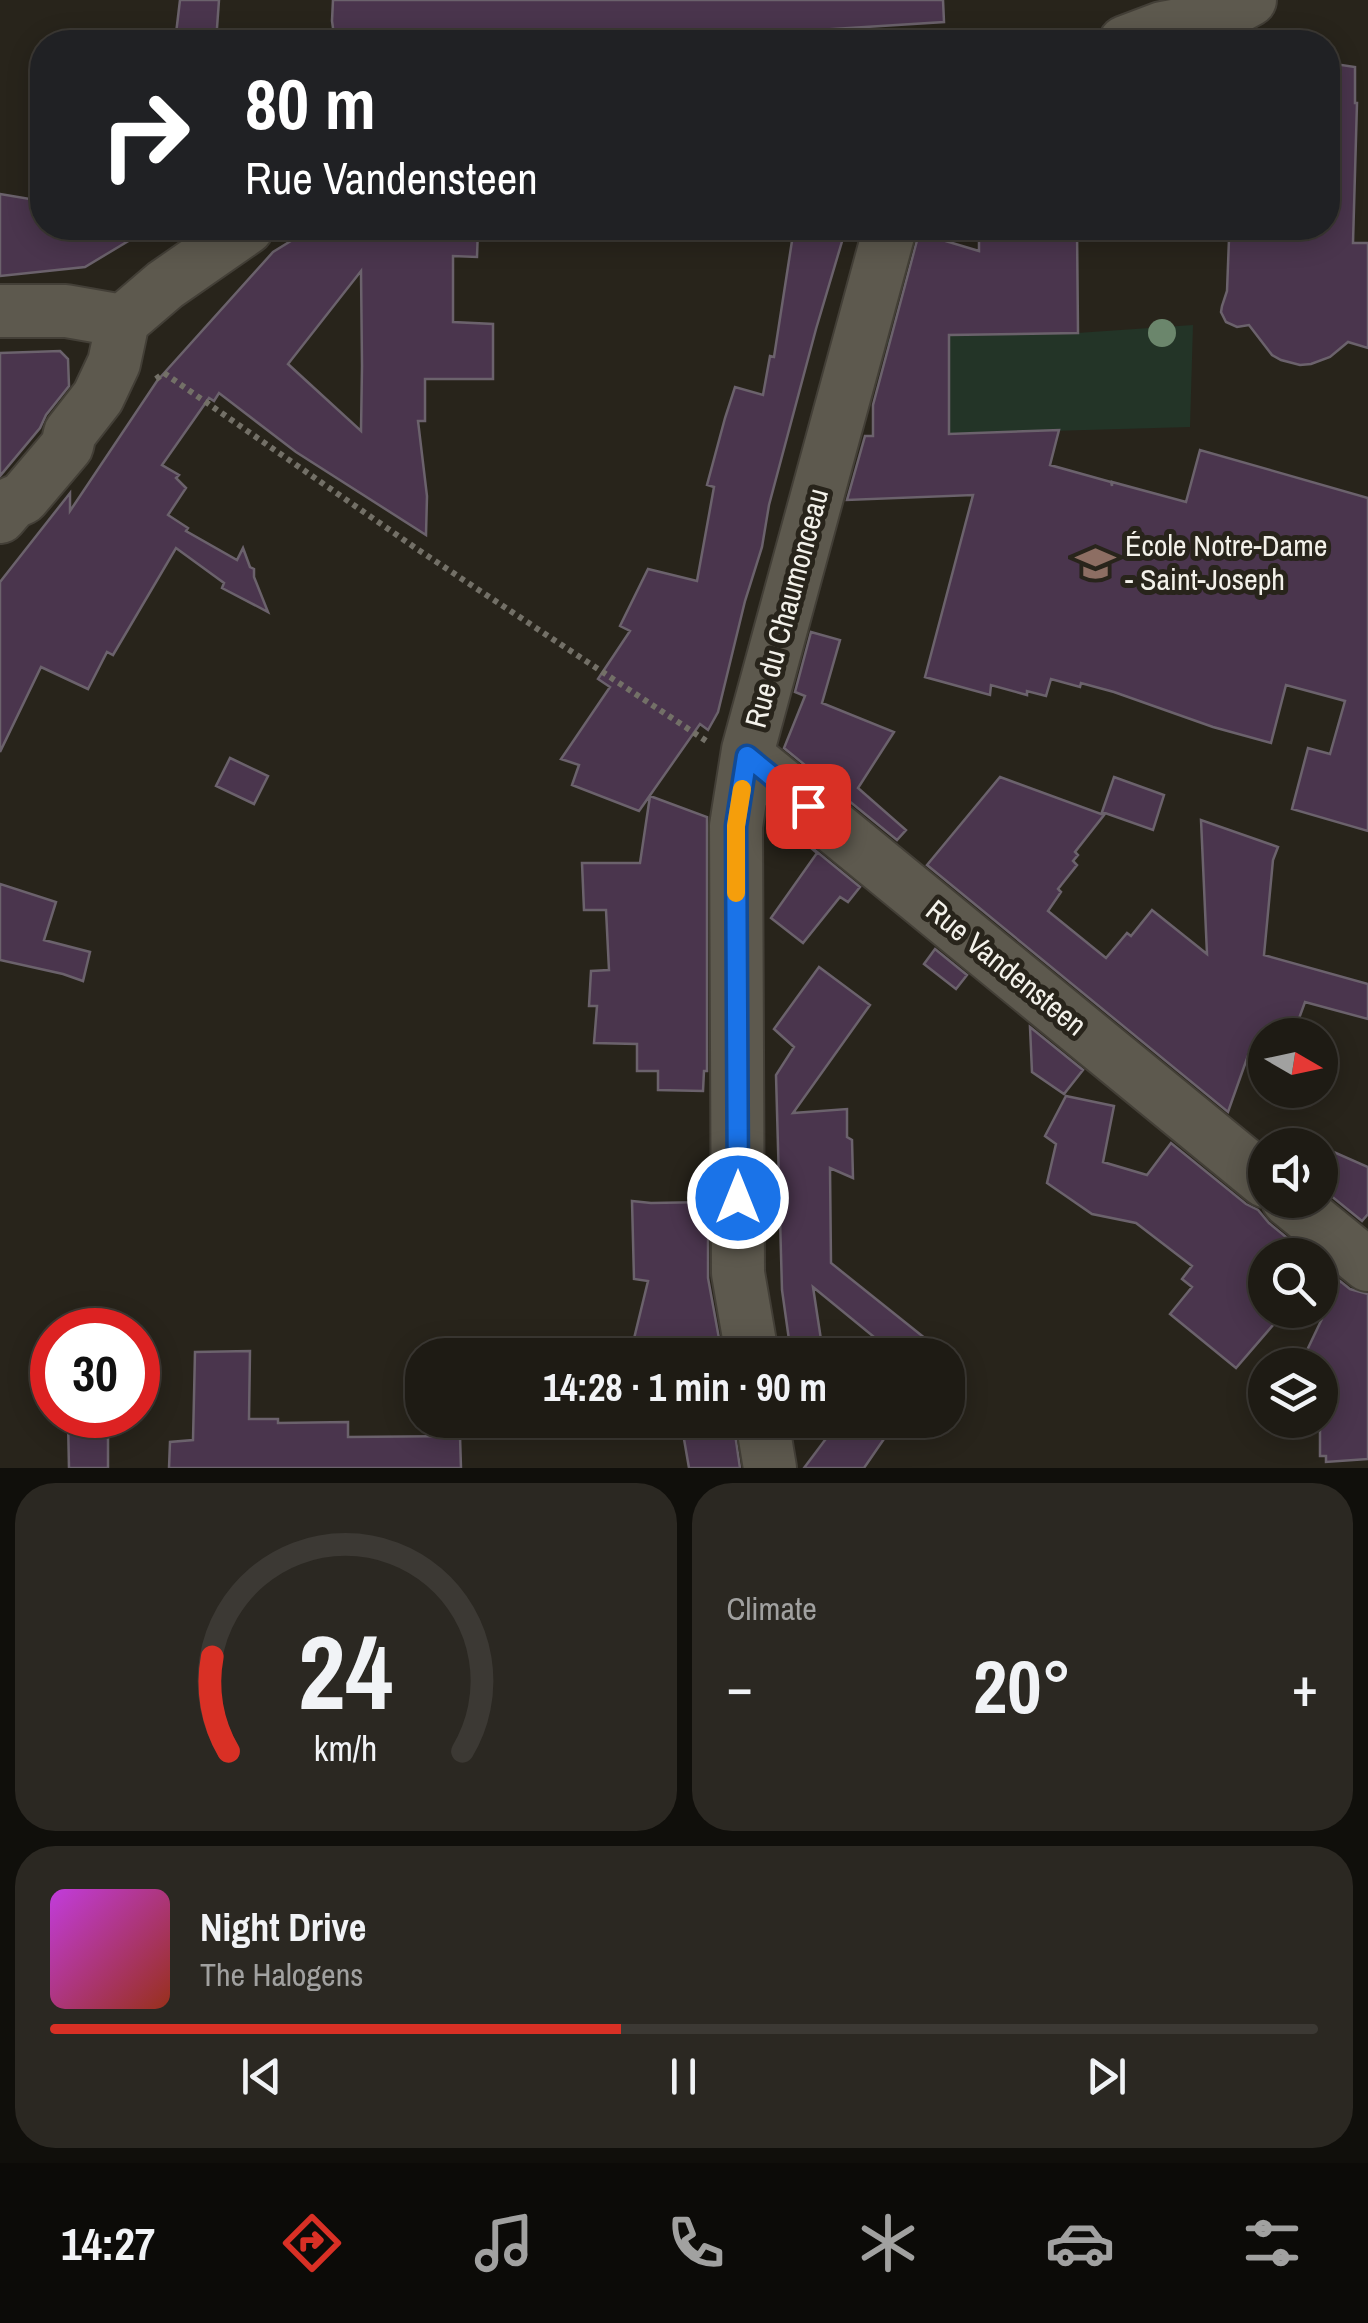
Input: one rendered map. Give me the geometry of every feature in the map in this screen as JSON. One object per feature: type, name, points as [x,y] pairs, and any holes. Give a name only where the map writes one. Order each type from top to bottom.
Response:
[{"type":"street","points":[[1149,23],[1217,18],[1250,0]]},
{"type":"street","points":[[0,517],[12,503],[23,498],[66,446],[70,433],[98,397],[114,363],[123,321],[165,285],[230,240]]},
{"type":"street","name":"Rue du Chaumonceau","points":[[749,1338],[738,1273],[736,826],[747,756],[887,240]]},
{"type":"street","points":[[0,311],[66,310],[123,321]]},
{"type":"street","name":"Rue Vandensteen","points":[[747,756],[1248,1167]]},
{"type":"street","points":[[1310,1218],[1368,1266]]},
{"type":"street","points":[[765,1438],[770,1468]]},
{"type":"path","points":[[164,373],[433,560],[716,748],[747,756]]},
{"type":"green space","points":[[1193,325],[1190,427],[949,434],[948,404],[927,344],[880,345],[883,339],[955,334],[1077,333]]},
{"type":"building","points":[[180,0],[219,0],[217,30],[176,30]]},
{"type":"building","points":[[333,0],[943,0],[944,22],[818,30],[333,30]]},
{"type":"building","points":[[1340,65],[1355,67],[1353,243],[1368,243],[1368,348],[1348,342],[1330,357],[1311,364],[1281,360],[1272,355],[1249,325],[1237,327],[1226,322],[1221,312],[1227,291],[1229,240],[1340,240]]},
{"type":"building","points":[[0,194],[30,199],[30,240],[130,240],[85,267],[0,276]]},
{"type":"building","points":[[292,240],[478,240],[477,257],[453,256],[453,322],[493,324],[493,379],[425,379],[425,421],[418,421],[427,496],[426,535],[296,452],[219,393],[214,401],[209,398],[162,465],[179,475],[176,478],[186,488],[168,515],[188,528],[186,531],[237,560],[243,548],[268,612],[222,588],[224,583],[176,548],[113,655],[107,652],[88,689],[41,667],[0,752],[0,582],[70,493],[70,511],[157,381],[273,252]],"holes":[[[361,271],[362,366],[361,431],[288,364]]]},
{"type":"building","points":[[792,240],[842,240],[769,505],[762,547],[718,712],[708,730],[700,724],[639,811],[572,785],[579,765],[561,759],[610,687],[598,679],[630,631],[620,626],[648,569],[697,581],[714,487],[707,485],[735,387],[763,395],[770,356],[774,357]]},
{"type":"building","points":[[917,240],[942,240],[979,251],[979,240],[1077,240],[1078,333],[949,335],[949,434],[1059,430],[1050,465],[1111,482],[1112,486],[1112,482],[1186,502],[1200,450],[1368,498],[1368,831],[1292,809],[1308,748],[1330,754],[1345,701],[1286,685],[1271,743],[1081,683],[1080,687],[1051,679],[1046,696],[991,685],[990,695],[925,677],[973,495],[847,500],[865,436],[873,436],[873,405]]},
{"type":"building","points":[[60,351],[68,359],[69,386],[0,476],[0,353]]},
{"type":"building","points":[[811,632],[840,640],[822,703],[894,732],[858,788],[906,830],[897,840],[784,748],[805,696],[795,692]]},
{"type":"building","points":[[230,758],[268,776],[254,804],[216,786]]},
{"type":"building","points":[[1000,777],[1104,815],[1075,852],[1078,855],[1073,861],[1077,865],[1058,889],[1061,892],[1048,911],[1106,958],[1152,910],[1207,954],[1201,820],[1278,847],[1273,860],[1264,955],[1368,984],[1368,1019],[1305,1002],[1299,1018],[1248,1018],[1248,1056],[1228,1112],[927,865]]},
{"type":"building","points":[[1114,777],[1164,795],[1153,830],[1102,812]]},
{"type":"building","points":[[650,796],[707,817],[707,1071],[703,1091],[658,1090],[658,1071],[637,1071],[637,1044],[594,1043],[597,1006],[589,1006],[591,971],[609,970],[606,910],[584,910],[582,863],[640,863]]},
{"type":"building","points":[[777,819],[860,887],[848,902],[840,897],[803,943],[771,918],[817,853]]},
{"type":"building","points":[[0,884],[56,902],[44,940],[90,952],[83,981],[0,960]]},
{"type":"building","points":[[935,949],[967,975],[956,989],[924,964]]},
{"type":"building","points":[[819,967],[870,1005],[793,1113],[847,1109],[853,1178],[830,1168],[831,1263],[925,1338],[875,1338],[813,1287],[821,1338],[789,1338],[782,1290],[776,1075],[794,1047],[774,1029]]},
{"type":"building","points":[[1030,1027],[1083,1070],[1064,1094],[1032,1072]]},
{"type":"building","points":[[1066,1096],[1114,1106],[1103,1162],[1147,1175],[1171,1143],[1248,1205],[1248,1218],[1265,1218],[1287,1238],[1248,1238],[1248,1328],[1270,1328],[1253,1348],[1248,1348],[1248,1354],[1236,1368],[1170,1314],[1192,1287],[1182,1279],[1192,1266],[1136,1223],[1092,1214],[1047,1183],[1056,1144],[1045,1136]]},
{"type":"building","points":[[1338,1154],[1368,1167],[1368,1214],[1362,1221],[1338,1202]]},
{"type":"building","points":[[632,1201],[708,1202],[708,1278],[719,1338],[634,1338],[648,1281],[634,1279]]},
{"type":"building","points":[[1340,1281],[1350,1289],[1368,1294],[1368,1459],[1326,1462],[1326,1456],[1320,1456],[1320,1438],[1338,1438],[1338,1348],[1308,1348],[1318,1328],[1338,1328]]},
{"type":"building","points":[[250,1351],[249,1419],[278,1419],[278,1423],[348,1422],[348,1437],[460,1438],[461,1468],[169,1468],[170,1442],[193,1440],[195,1352]]},
{"type":"building","points":[[68,1438],[108,1438],[108,1468],[69,1468]]},
{"type":"building","points":[[736,1438],[740,1468],[689,1468],[684,1439]]},
{"type":"building","points":[[826,1438],[885,1438],[864,1468],[804,1468]]},
{"type":"slow traffic","points":[[736,893],[736,826],[742,789]]},
{"type":"place","name":"École Notre-Dame - Saint-Joseph","points":[[1095,563]]},
{"type":"route","points":[[738,1198],[736,826],[747,756],[808,806]]}]
